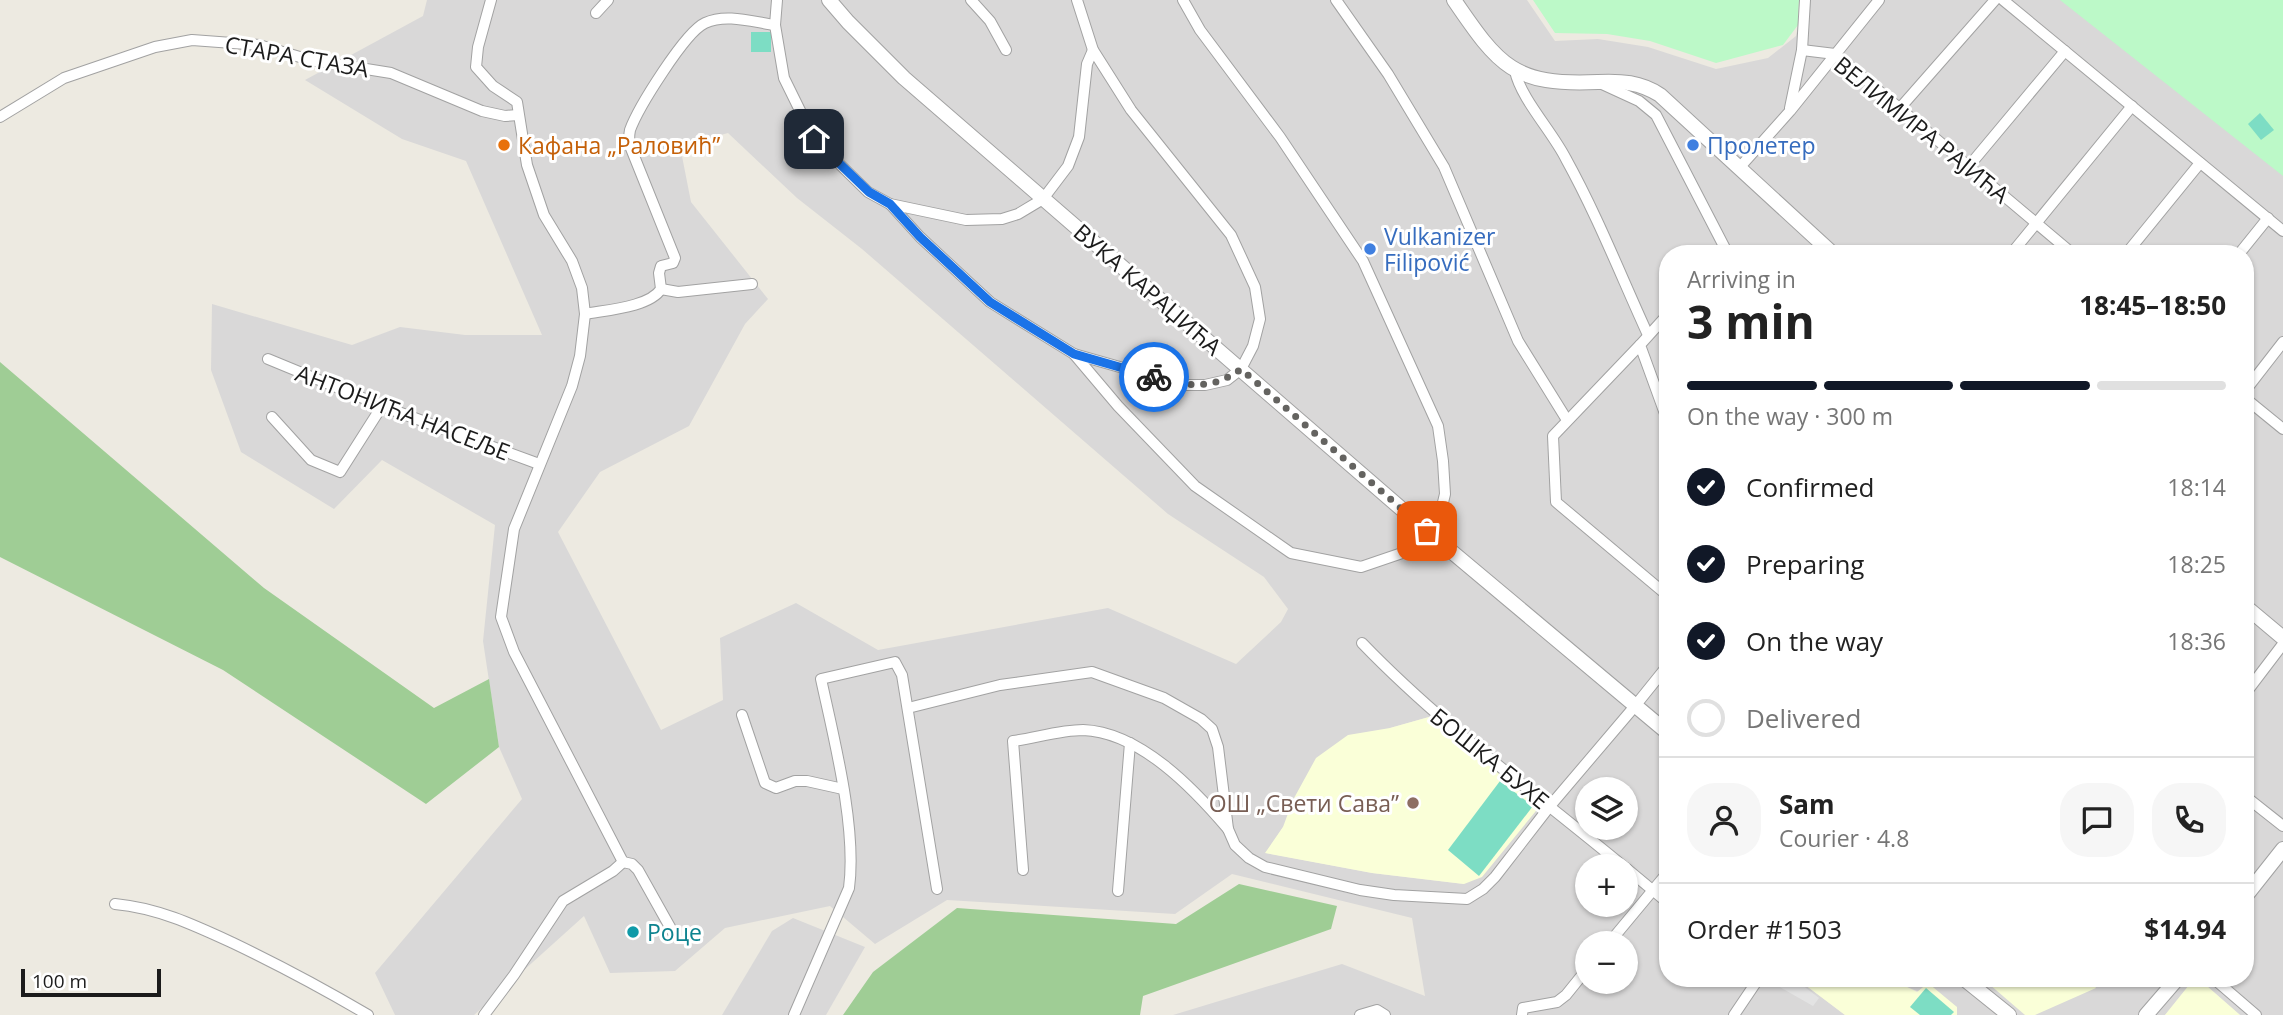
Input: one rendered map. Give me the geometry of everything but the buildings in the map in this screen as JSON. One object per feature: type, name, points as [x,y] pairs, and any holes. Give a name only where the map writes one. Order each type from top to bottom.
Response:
[{"type":"street","points":[[491,0],[478,47],[476,67],[493,86],[517,102],[527,165],[544,215],[572,261],[582,288],[585,314],[580,356],[572,386],[514,529],[501,617],[514,652],[623,862]]},
{"type":"street","points":[[596,13],[608,0]]},
{"type":"street","points":[[777,0],[775,25],[784,78],[814,139],[869,192],[890,204],[920,212],[986,221],[1018,214],[1044,199],[1068,166],[1079,136],[1087,64],[1093,50]]},
{"type":"street","name":"ВУКА КАРАЏИЋА","points":[[829,0],[904,78],[1427,531],[1659,726]]},
{"type":"street","points":[[971,0],[990,21],[1006,50]]},
{"type":"street","points":[[890,204],[920,237],[990,302],[1074,354],[1183,385],[1205,385],[1227,380],[1241,369],[1253,346],[1260,319],[1251,276],[1231,235],[1131,110],[1093,50],[1077,0]]},
{"type":"street","points":[[1074,354],[1118,406],[1195,486],[1291,553],[1361,566],[1405,552],[1440,515],[1444,494],[1438,426],[1363,261],[1280,137],[1200,30],[1183,0]]},
{"type":"street","points":[[1335,0],[1388,74],[1444,167],[1518,341],[1567,420]]},
{"type":"street","points":[[1454,0],[1484,43],[1515,71],[1543,81],[1620,81],[1639,84],[1652,90],[1669,102],[1823,245]]},
{"type":"street","points":[[1790,111],[1802,50],[1805,0]]},
{"type":"street","points":[[1740,167],[1790,111],[1879,0]]},
{"type":"street","points":[[1900,108],[1995,0]]},
{"type":"street","points":[[2003,0],[2283,231]]},
{"type":"street","points":[[585,314],[648,301],[661,289],[661,266],[673,263],[676,258],[629,146],[629,131],[654,86],[697,28],[704,23],[725,18],[775,25]]},
{"type":"street","name":"СТАРА СТАЗА","points":[[0,117],[64,78],[155,47],[192,40],[259,45],[310,60],[391,73],[482,111],[505,116],[518,115]]},
{"type":"street","name":"ВЕЛИМИРА РАЈИЋА","points":[[1802,50],[1835,54],[2063,245]]},
{"type":"street","points":[[1969,166],[2065,51]]},
{"type":"street","points":[[1515,71],[1520,87],[1550,130],[1576,177],[1648,335]]},
{"type":"street","points":[[1596,82],[1632,97],[1652,111],[1723,245]]},
{"type":"street","points":[[2019,245],[2132,106]]},
{"type":"street","points":[[2133,245],[2200,163]]},
{"type":"street","points":[[2246,245],[2267,218]]},
{"type":"street","points":[[661,289],[678,292],[752,284]]},
{"type":"street","points":[[1659,323],[1553,436],[1556,502],[1659,588]]},
{"type":"street","points":[[2254,379],[2283,342]]},
{"type":"street","points":[[1640,345],[1659,397]]},
{"type":"street","name":"АНТОНИЋА НАСЕЉЕ","points":[[268,359],[382,406],[539,464]]},
{"type":"street","points":[[2254,405],[2283,429]]},
{"type":"street","points":[[272,417],[311,460],[340,472],[382,406]]},
{"type":"street","points":[[2254,614],[2283,638]]},
{"type":"street","name":"БОШКА БУХЕ","points":[[1362,643],[1405,688],[1608,854]]},
{"type":"street","points":[[2254,682],[2283,644]]},
{"type":"street","points":[[794,1015],[849,888],[852,853],[821,680],[895,662],[902,675],[937,889]]},
{"type":"street","points":[[908,708],[1000,685],[1092,672],[1164,698],[1201,719],[1212,729],[1216,737],[1228,829],[1235,845],[1249,858],[1265,867],[1383,893],[1466,899],[1495,877],[1550,806],[1659,675]]},
{"type":"street","points":[[742,715],[765,783],[776,788],[807,780],[842,789]]},
{"type":"street","points":[[1023,870],[1013,741],[1083,730],[1124,739],[1161,763],[1200,796],[1228,829]]},
{"type":"street","points":[[1118,891],[1130,743]]},
{"type":"street","points":[[2254,803],[2283,825]]},
{"type":"street","points":[[2254,886],[2283,849]]},
{"type":"street","points":[[623,862],[632,864],[638,870],[675,936]]},
{"type":"street","points":[[484,1015],[563,901],[623,862]]},
{"type":"street","name":"БОШКА БУХЕ","points":[[1638,878],[1659,896]]},
{"type":"street","points":[[1619,931],[1659,882]]},
{"type":"street","points":[[115,904],[162,911],[217,935],[303,977],[368,1015]]},
{"type":"street","points":[[1522,1012],[1557,1002],[1575,984]]},
{"type":"street","points":[[1734,1015],[1752,987]]},
{"type":"street","points":[[1974,987],[2009,1015]]},
{"type":"street","points":[[2146,1015],[2170,987]]},
{"type":"street","points":[[2223,987],[2256,1015]]},
{"type":"street","points":[[1360,1015],[1377,1010],[1385,1015]]},
{"type":"shaded area","points":[[427,0],[1527,0],[1555,41],[1598,39],[1648,47],[1716,69],[1768,58],[1796,36],[1803,0],[2283,0],[2283,1015],[2240,1015],[2208,987],[2254,987],[2254,245],[1659,245],[1659,987],[1808,987],[1845,1015],[1173,1015],[1342,964],[1425,996],[1412,918],[1232,874],[1175,914],[947,900],[875,944],[830,906],[725,928],[675,971],[610,973],[584,916],[474,1015],[395,1015],[375,973],[522,799],[499,747],[483,641],[495,525],[382,460],[334,509],[241,452],[211,370],[212,304],[352,345],[400,327],[465,335],[542,335],[466,161],[402,139],[305,80],[423,16]],"holes":[[[728,133],[797,198],[862,249],[1168,514],[1264,577],[1288,609],[1281,622],[1236,664],[1108,608],[878,650],[796,603],[720,638],[723,700],[661,730],[558,532],[600,472],[689,426],[745,324],[768,299],[691,202],[680,146]],[[1429,717],[1464,884],[1372,873],[1266,853],[1283,827],[1390,728]]]},
{"type":"shaded area","name":"ОШ „Свети Сава”","points":[[1429,717],[1540,806],[1482,877],[1464,884],[1372,873],[1265,853],[1283,827],[1293,800],[1316,758],[1348,735],[1390,728]]},
{"type":"shaded area","points":[[793,918],[865,947],[826,1015],[722,1015],[772,931]]},
{"type":"shaded area","points":[[1780,987],[1805,987],[1819,998],[1813,1006]]},
{"type":"shaded area","points":[[1808,987],[1907,987],[1917,992],[1923,987],[1933,987],[1957,1007],[1957,1015],[1845,1015]]},
{"type":"shaded area","points":[[1907,987],[2188,987],[2165,1015],[1957,1015],[1957,1007]]},
{"type":"shaded area","points":[[1992,987],[2096,988],[2035,1015],[2025,1015]]},
{"type":"shaded area","points":[[2187,987],[2208,987],[2240,1015],[2165,1015]]},
{"type":"green space","points":[[1533,0],[1799,0],[1798,25],[1783,45],[1716,63],[1650,41],[1607,34],[1555,33]]},
{"type":"green space","points":[[2060,0],[2283,0],[2283,176]]},
{"type":"green space","points":[[751,32],[771,32],[771,52],[751,52]]},
{"type":"green space","points":[[2260,113],[2274,130],[2261,140],[2248,124]]},
{"type":"green space","points":[[0,362],[264,588],[434,708],[489,679],[499,747],[426,804],[223,670],[0,557]]},
{"type":"green space","points":[[1500,781],[1533,806],[1479,876],[1448,850]]},
{"type":"green space","points":[[1239,884],[1337,906],[1331,929],[1143,996],[1140,1015],[843,1015],[873,972],[957,908],[1176,924]]},
{"type":"green space","points":[[1926,988],[1954,1012],[1951,1015],[1920,1015],[1910,1007]]},
{"type":"way so far","points":[[1154,377],[1183,385],[1205,385],[1227,380],[1241,369],[1427,531]]},
{"type":"place","name":"Кафана „Раловић”","points":[[504,145]]},
{"type":"place","name":"Пролетер","points":[[1693,145]]},
{"type":"place","name":"Vulkanizer Filipović","points":[[1370,249]]},
{"type":"place","name":"ОШ „Свети Сава”","points":[[1413,803]]},
{"type":"place","name":"Роце","points":[[633,932]]},
{"type":"route","points":[[814,139],[845,172],[869,192],[890,204],[920,237],[990,302],[1074,354],[1154,377]]}]
